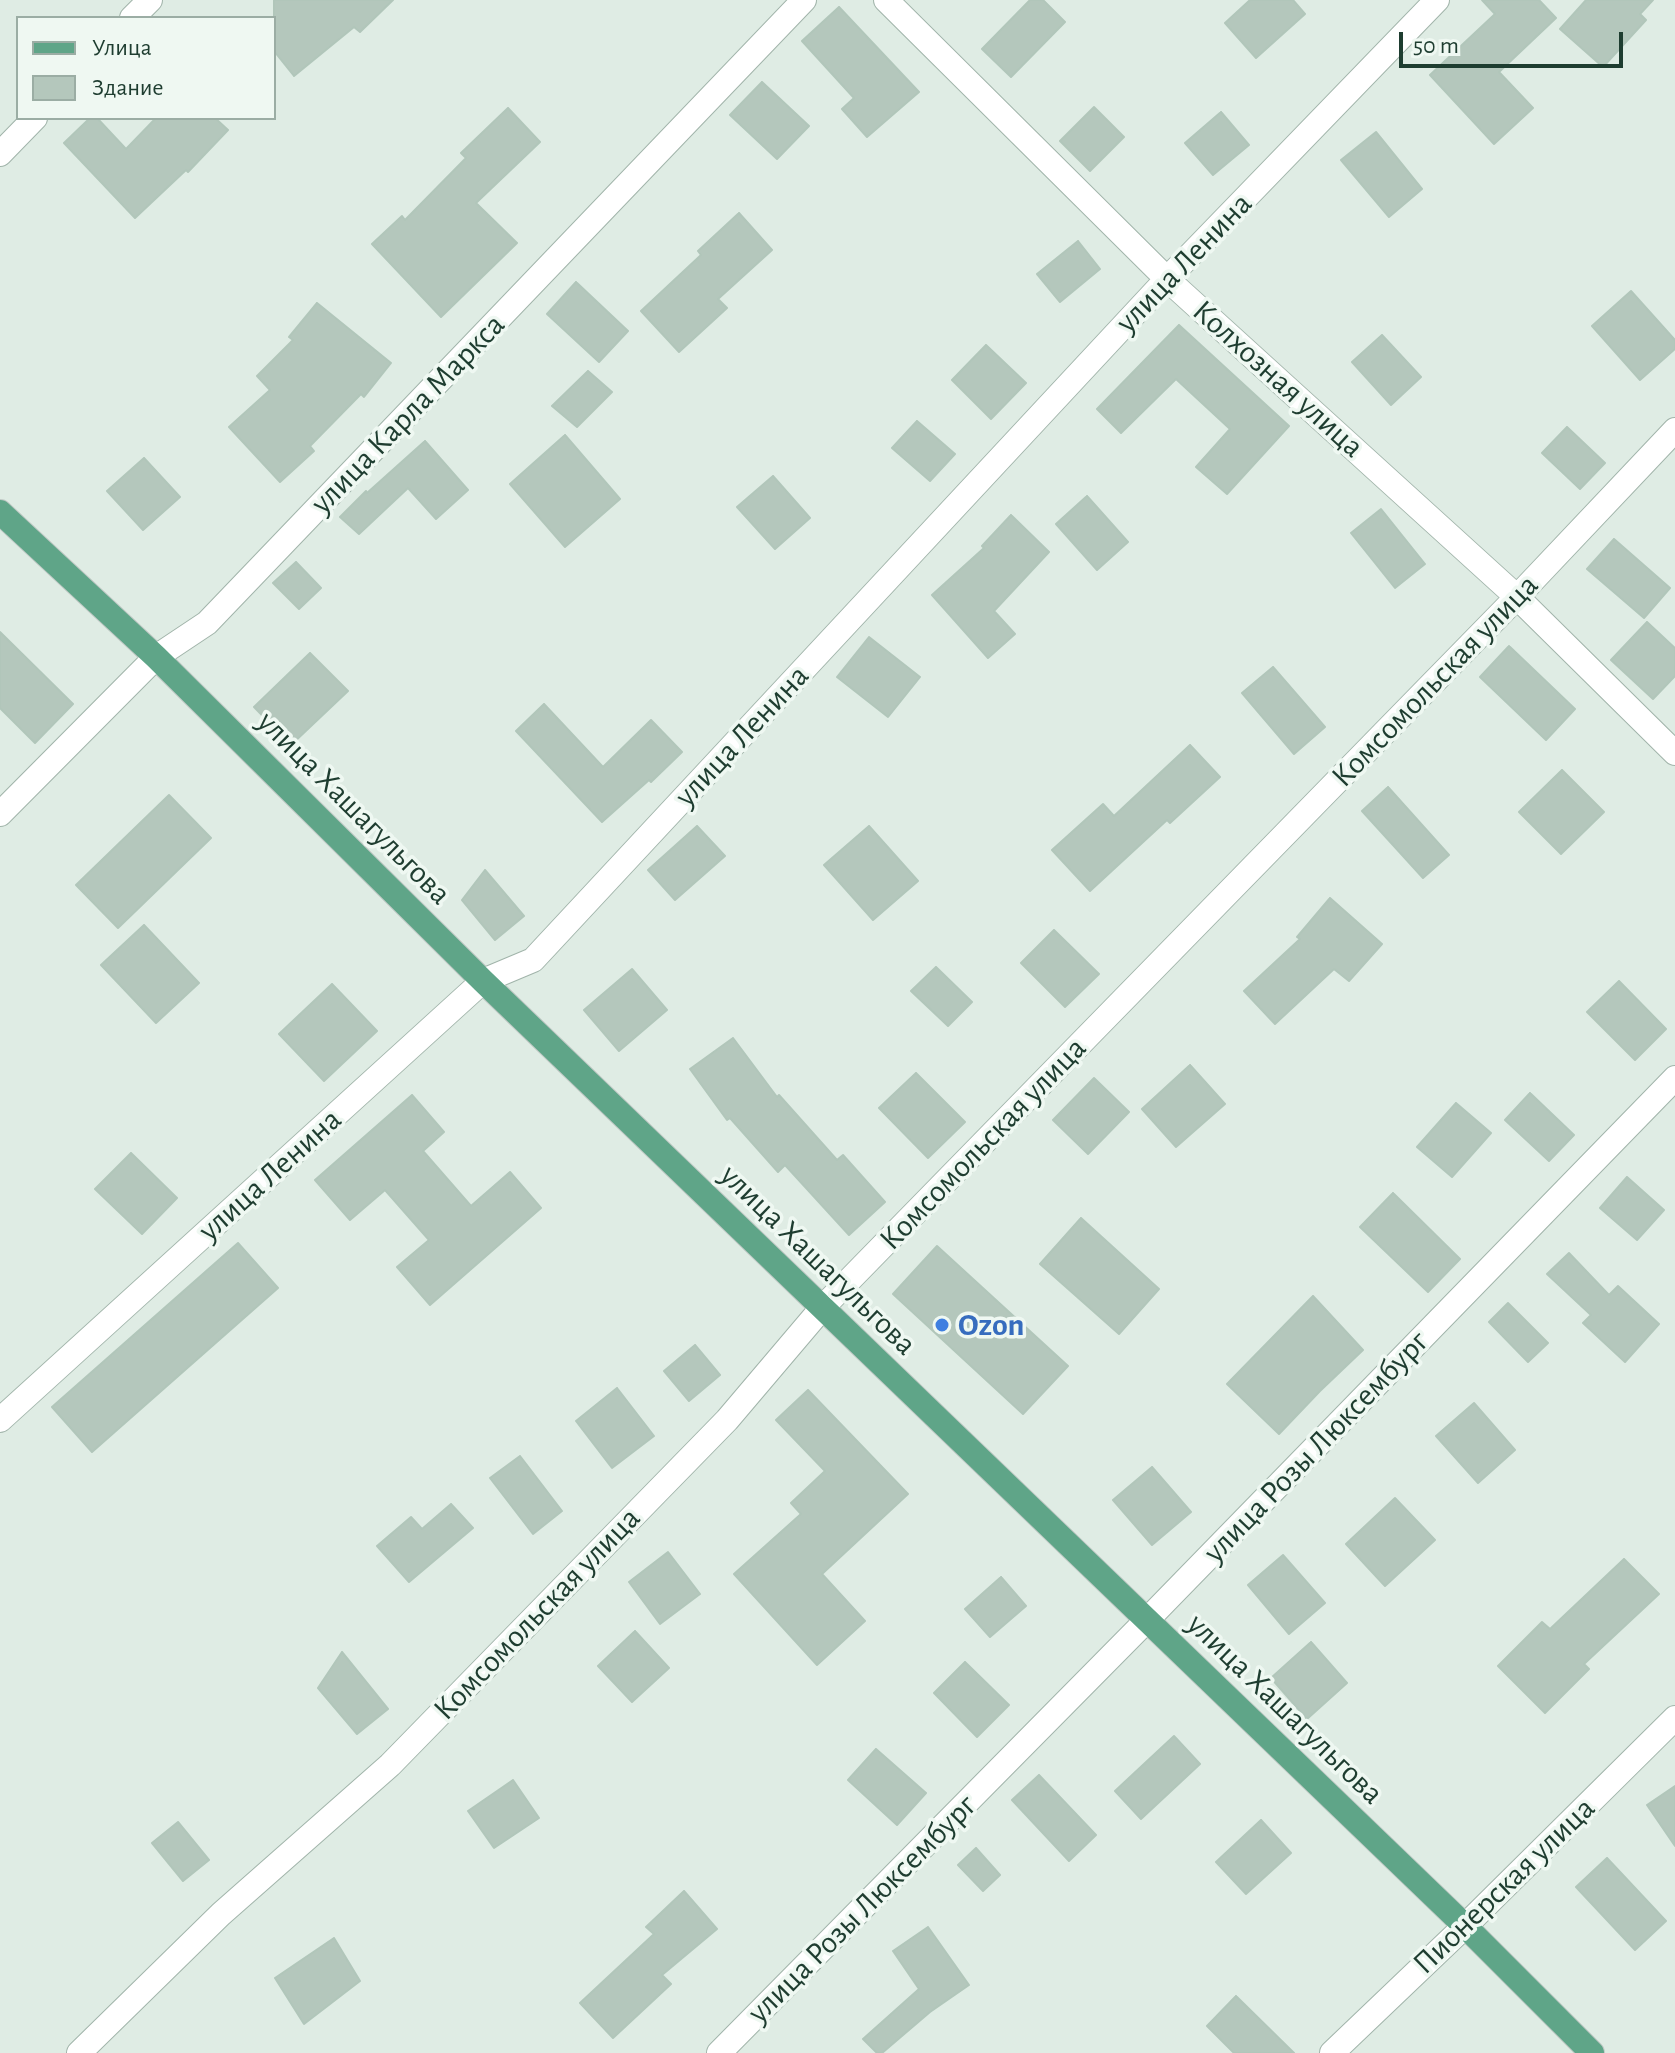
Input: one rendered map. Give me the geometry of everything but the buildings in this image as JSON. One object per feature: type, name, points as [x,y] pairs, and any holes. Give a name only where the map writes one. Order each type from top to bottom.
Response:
[{"type":"main road","name":"улица Хашагульгова","points":[[0,512],[156,657],[483,981],[1465,1926],[1592,2053]]},
{"type":"street","points":[[134,16],[150,0]]},
{"type":"street","name":"улица Карла Маркса","points":[[0,814],[156,657],[207,623],[804,0]]},
{"type":"street","name":"Колхозная улица","points":[[886,0],[1167,279],[1517,597],[1675,753]]},
{"type":"street","name":"улица Ленина","points":[[0,1420],[483,981],[533,960],[1167,279],[1437,0]]},
{"type":"street","points":[[0,154],[33,120]]},
{"type":"street","name":"Комсомольская улица","points":[[79,2053],[221,1914],[390,1765],[727,1420],[822,1308],[1517,597],[1675,430]]},
{"type":"street","name":"улица Розы Люксембург","points":[[719,2053],[1147,1620],[1675,1078]]},
{"type":"street","name":"Пионерская улица","points":[[1332,2053],[1675,1718]]},
{"type":"place","name":"Ozon","points":[[942,1325]]}]
